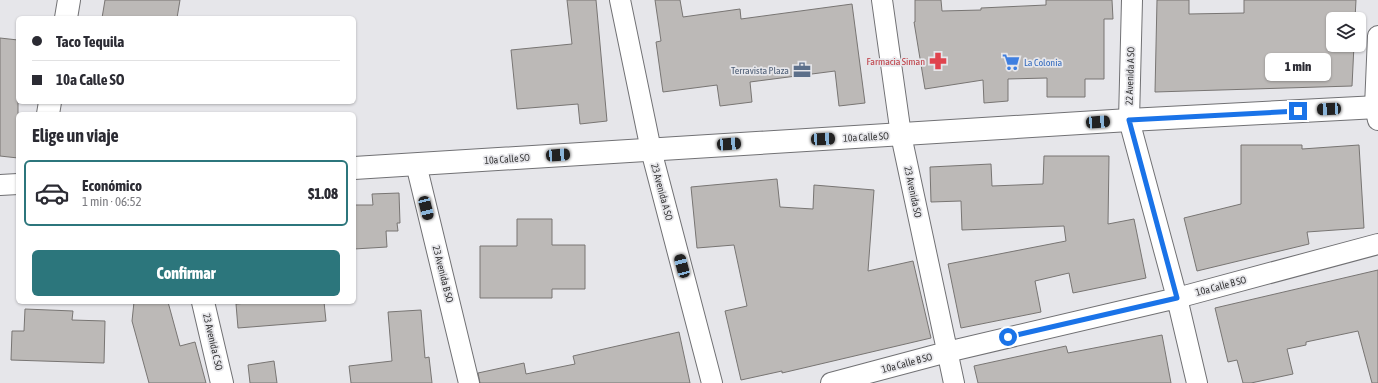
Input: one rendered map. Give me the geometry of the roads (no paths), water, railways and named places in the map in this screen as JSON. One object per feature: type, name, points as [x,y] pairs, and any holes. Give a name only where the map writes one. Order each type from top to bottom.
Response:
[{"type":"street","points":[[66,16],[69,0]]},
{"type":"street","name":"23 Avenida A SO","points":[[620,0],[651,150],[712,383]]},
{"type":"street","name":"23 Avenida SO","points":[[882,0],[901,135],[954,383]]},
{"type":"street","name":"22 Avenida A SO","points":[[1132,0],[1129,120],[1177,298],[1197,383]]},
{"type":"street","points":[[1377,111],[1378,36]]},
{"type":"street","name":"10a Calle SO","points":[[356,168],[1129,120],[1377,111]]},
{"type":"street","name":"23 Avenida B SO","points":[[416,164],[469,383]]},
{"type":"street","points":[[0,185],[16,184]]},
{"type":"street","name":"10a Calle B SO","points":[[831,383],[947,352],[1177,298],[1378,244]]},
{"type":"street","name":"23 Avenida C SO","points":[[203,304],[222,383]]},
{"type":"place","name":"Farmacia Siman","points":[[938,61]]},
{"type":"place","name":"La Colonia","points":[[1011,62]]},
{"type":"place","name":"Terravista Plaza","points":[[802,70]]}]
